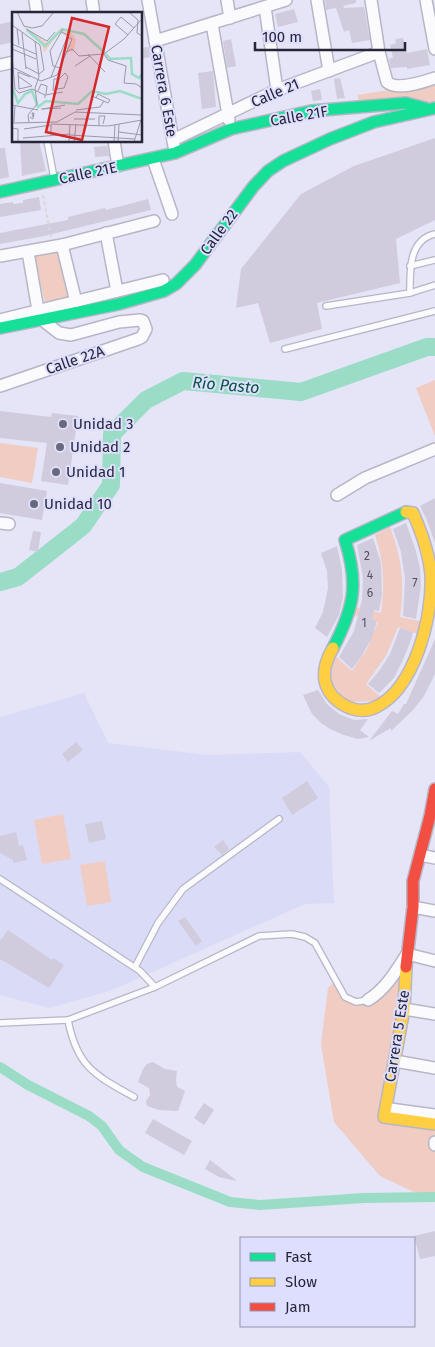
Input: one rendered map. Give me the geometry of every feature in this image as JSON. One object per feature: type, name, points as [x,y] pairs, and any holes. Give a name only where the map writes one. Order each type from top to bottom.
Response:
[{"type":"street","name":"Carrera 6 Este","points":[[148,0],[147,28],[155,42],[175,153]]},
{"type":"street","points":[[226,0],[230,18]]},
{"type":"street","points":[[317,0],[329,71]]},
{"type":"street","points":[[371,0],[379,52],[387,82],[396,86],[417,84],[435,78]]},
{"type":"street","points":[[426,0],[435,49]]},
{"type":"street","points":[[155,42],[282,1]]},
{"type":"street","points":[[265,7],[278,90]]},
{"type":"street","points":[[212,24],[231,129]]},
{"type":"street","name":"Calle 21","points":[[173,140],[278,90],[379,52]]},
{"type":"street","name":"Calle 21F","points":[[175,153],[231,129],[311,111],[406,103],[431,109]]},
{"type":"street","name":"Calle 22","points":[[0,328],[40,315],[119,304],[164,291],[176,284],[195,265],[253,187],[268,171],[283,161],[330,138],[374,122],[431,109]]},
{"type":"street","points":[[114,142],[118,166]]},
{"type":"street","name":"Calle 21E","points":[[0,192],[175,153]]},
{"type":"street","points":[[153,158],[172,214]]},
{"type":"street","points":[[0,256],[28,252],[154,221]]},
{"type":"street","points":[[106,233],[118,291]]},
{"type":"street","points":[[58,245],[76,302]]},
{"type":"street","points":[[28,252],[40,315]]},
{"type":"street","points":[[0,320],[40,315],[76,302],[163,280]]},
{"type":"street","name":"Calle 22A","points":[[0,386],[138,339],[142,337],[146,329],[143,321],[140,320],[119,322],[71,335],[59,333],[40,315]]},
{"type":"street","points":[[337,495],[365,478],[435,449]]},
{"type":"street","points":[[406,512],[412,513],[424,542],[430,570],[430,629],[398,690],[388,700],[375,707],[361,710],[345,706],[335,698],[325,680],[326,663],[347,620],[353,590],[352,562],[344,540],[406,512]]},
{"type":"street","name":"Carrera 5 Este","points":[[387,1113],[404,1009],[407,954],[413,907],[413,881],[433,808],[435,789]]},
{"type":"street","points":[[420,855],[435,858]]},
{"type":"street","points":[[413,907],[435,911]]},
{"type":"street","points":[[407,954],[435,961]]},
{"type":"street","name":"Carrera 5 Este","points":[[368,1000],[377,995],[407,954]]},
{"type":"street","points":[[404,1009],[435,1014]]},
{"type":"street","points":[[395,1060],[435,1068]]},
{"type":"street","points":[[387,1113],[435,1115]]},
{"type":"street","points":[[387,1113],[435,1124]]},
{"type":"lane","points":[[47,142],[55,180]]},
{"type":"lane","points":[[410,293],[410,266],[415,248],[429,235],[435,234]]},
{"type":"lane","points":[[410,266],[435,260]]},
{"type":"lane","points":[[326,306],[410,293],[435,285]]},
{"type":"lane","points":[[285,349],[435,311]]},
{"type":"lane","points":[[135,967],[158,923],[183,888],[279,820]]},
{"type":"lane","points":[[0,879],[135,967],[155,987]]},
{"type":"lane","points":[[0,1023],[68,1020],[155,987],[259,936],[292,934],[305,937],[315,943],[345,997],[356,1002],[368,1000]]},
{"type":"lane","points":[[68,1020],[75,1048],[84,1062],[103,1080],[134,1097]]},
{"type":"path","points":[[40,183],[58,245]]},
{"type":"shaded area","points":[[435,81],[435,105],[361,105],[357,95],[427,84]]},
{"type":"shaded area","points":[[60,248],[71,297],[45,303],[34,254]]},
{"type":"shaded area","points":[[435,380],[435,436],[416,388]]},
{"type":"shaded area","points":[[0,443],[38,448],[32,483],[0,477]]},
{"type":"shaded area","points":[[390,527],[400,560],[402,594],[400,617],[424,622],[421,635],[398,627],[386,656],[366,684],[383,699],[379,701],[347,702],[331,682],[334,655],[352,671],[367,649],[378,622],[354,615],[356,607],[381,613],[383,573],[375,535]]},
{"type":"shaded area","points":[[84,693],[108,743],[208,755],[300,752],[329,787],[334,903],[305,904],[110,991],[49,1008],[0,995],[0,717]]},
{"type":"shaded area","points":[[63,814],[71,859],[42,864],[34,820]]},
{"type":"shaded area","points":[[105,861],[111,902],[87,906],[80,865]]},
{"type":"shaded area","points":[[413,953],[385,1101],[435,1121],[435,1202],[380,1176],[334,1122],[321,1044],[328,988],[333,983],[345,996],[373,1001]]},
{"type":"building","points":[[325,0],[356,0],[356,3],[343,6],[344,8],[364,7],[370,40],[352,43],[349,30],[344,32],[336,8],[326,10]]},
{"type":"building","points":[[294,9],[298,22],[278,27],[275,14]]},
{"type":"building","points":[[12,21],[12,42],[0,45],[0,24]]},
{"type":"building","points":[[403,38],[407,53],[427,49],[430,65],[407,69],[407,67],[391,68],[389,59],[393,57],[390,45],[396,43],[395,39]]},
{"type":"building","points":[[231,39],[236,66],[227,68],[223,41]]},
{"type":"building","points":[[149,47],[150,57],[142,59],[142,48]]},
{"type":"building","points":[[213,71],[216,107],[202,109],[198,73]]},
{"type":"building","points":[[340,78],[345,98],[337,99],[334,79]]},
{"type":"building","points":[[320,89],[322,100],[313,101],[311,91]]},
{"type":"building","points":[[435,138],[435,220],[396,239],[400,283],[317,303],[322,329],[270,343],[258,303],[236,308],[241,269],[301,194],[354,166]]},
{"type":"building","points":[[20,142],[39,142],[46,171],[22,176]]},
{"type":"building","points":[[107,146],[109,156],[95,157],[94,147]]},
{"type":"building","points":[[0,148],[5,148],[9,177],[0,179]]},
{"type":"building","points":[[39,197],[41,210],[0,217],[0,204],[23,203],[23,200]]},
{"type":"building","points":[[148,199],[151,210],[44,236],[0,244],[0,233],[68,220],[68,217],[105,208],[106,210]]},
{"type":"building","points":[[0,411],[51,417],[52,413],[78,416],[68,485],[41,481],[47,443],[0,438]]},
{"type":"building","points":[[0,483],[47,491],[42,520],[0,513]]},
{"type":"building","points":[[435,498],[435,543],[420,506]]},
{"type":"building","points":[[406,523],[420,568],[421,586],[416,619],[403,616],[405,579],[401,552],[393,529]]},
{"type":"building","points":[[33,531],[41,532],[38,552],[29,550]]},
{"type":"building","points":[[373,538],[381,563],[382,595],[379,611],[374,610],[372,619],[377,621],[372,638],[352,669],[339,657],[354,631],[362,600],[363,578],[357,545]]},
{"type":"building","points":[[337,546],[342,570],[343,597],[339,615],[327,637],[315,628],[323,612],[328,588],[327,571],[321,553]]},
{"type":"building","points":[[400,628],[413,632],[411,640],[394,678],[379,693],[368,684],[390,654]]},
{"type":"building","points":[[435,639],[435,674],[424,696],[413,710],[391,731],[391,728],[369,741],[392,711],[398,714],[404,704],[406,704]]},
{"type":"building","points":[[318,690],[327,704],[339,714],[354,720],[368,719],[360,730],[369,737],[358,739],[344,735],[321,723],[312,714],[303,695]]},
{"type":"building","points":[[76,742],[83,750],[68,762],[62,754]]},
{"type":"building","points":[[307,781],[318,798],[292,815],[282,798]]},
{"type":"building","points":[[102,821],[106,839],[89,843],[85,824]]},
{"type":"building","points":[[16,832],[19,846],[23,845],[27,860],[13,863],[13,860],[0,853],[0,836]]},
{"type":"building","points":[[223,840],[229,849],[222,855],[214,847]]},
{"type":"building","points":[[185,917],[202,941],[196,946],[178,921]]},
{"type":"building","points":[[8,930],[52,960],[53,958],[64,965],[49,988],[0,959],[0,941]]},
{"type":"building","points":[[153,1062],[165,1069],[177,1071],[177,1087],[185,1091],[178,1111],[159,1110],[147,1106],[146,1101],[150,1095],[149,1088],[138,1082],[143,1069],[147,1064]]},
{"type":"building","points":[[204,1103],[214,1110],[204,1125],[194,1118]]},
{"type":"building","points":[[153,1119],[192,1141],[184,1155],[145,1133]]},
{"type":"building","points":[[210,1160],[236,1181],[219,1177],[205,1169]]},
{"type":"building","points":[[435,1231],[435,1256],[420,1259],[414,1236]]},
{"type":"waterway","name":"Río Pasto","points":[[0,582],[18,577],[83,526],[111,485],[112,434],[146,400],[183,381],[301,392],[427,347],[435,347]]},
{"type":"waterway","points":[[0,1067],[28,1085],[89,1116],[102,1126],[119,1150],[143,1167],[230,1202],[260,1205],[364,1198],[435,1197]]},
{"type":"traffic: fast","points":[[0,192],[175,153],[231,129],[311,111],[406,103],[425,108]]},
{"type":"traffic: fast","points":[[0,328],[119,304],[164,291],[176,284],[195,265],[253,187],[268,171],[283,161],[330,139],[374,122],[435,108]]},
{"type":"traffic: fast","points":[[333,648],[346,620],[352,596],[352,570],[345,540],[406,512]]},
{"type":"traffic: slow","points":[[333,648],[326,664],[325,681],[332,695],[345,706],[352,709],[368,710],[390,698],[411,668],[425,630],[431,592],[431,575],[427,551],[419,528],[413,513],[406,512]]},
{"type":"traffic: slow","points":[[406,967],[404,1009],[384,1117],[435,1124]]},
{"type":"traffic: jam","points":[[406,967],[413,907],[413,881],[435,789]]},
{"type":"place","name":"Unidad 3","points":[[63,424]]},
{"type":"place","name":"Unidad 2","points":[[60,447]]},
{"type":"place","name":"Unidad 1","points":[[56,472]]},
{"type":"place","name":"Unidad 10","points":[[34,504]]}]
